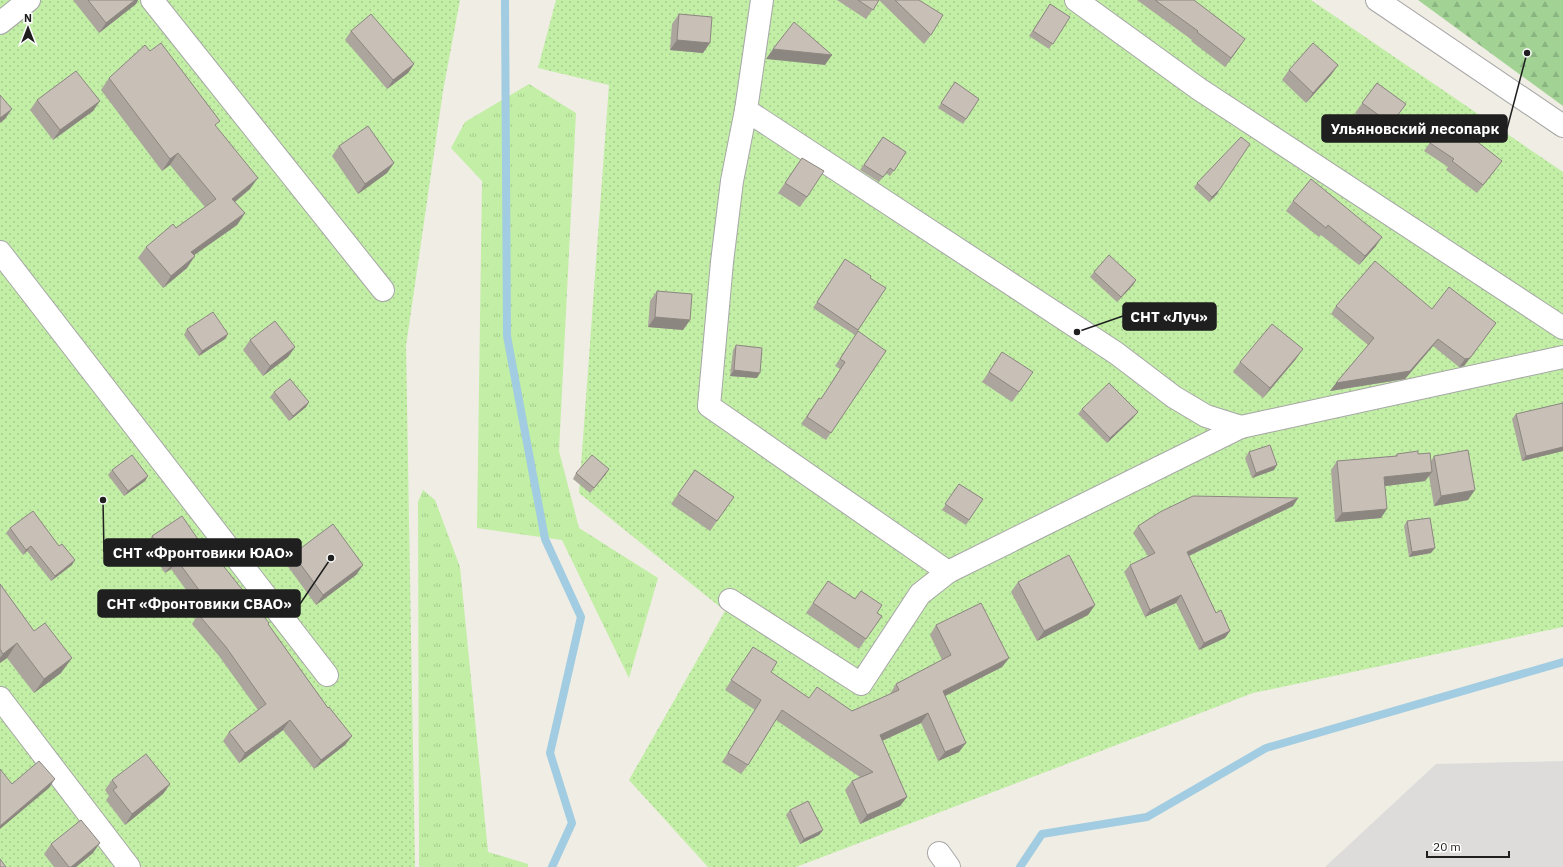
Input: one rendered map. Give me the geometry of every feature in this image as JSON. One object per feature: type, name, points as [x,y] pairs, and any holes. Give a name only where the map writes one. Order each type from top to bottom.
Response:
[{"type":"street","points":[[0,23],[29,0]]},
{"type":"street","points":[[152,0],[383,290]]},
{"type":"street","points":[[762,0],[746,110],[732,181],[722,262],[709,406],[948,572]]},
{"type":"street","points":[[1076,0],[1199,89],[1563,328]]},
{"type":"street","points":[[1377,0],[1563,126]]},
{"type":"street","points":[[746,110],[1116,353],[1174,396],[1206,416],[1241,427]]},
{"type":"street","points":[[0,252],[328,675]]},
{"type":"street","points":[[730,600],[861,684],[920,594],[948,572],[1241,427],[1563,357]]},
{"type":"street","points":[[0,698],[129,867]]},
{"type":"shaded area","points":[[1563,761],[1563,867],[1325,867],[1436,764]]},
{"type":"green space","points":[[0,0],[460,0],[443,91],[406,346],[415,867],[0,867]]},
{"type":"green space","points":[[556,0],[1311,0],[1563,172],[1563,627],[1253,693],[796,867],[708,867],[629,780],[725,611],[579,493],[609,85],[538,68]]},
{"type":"green space","points":[[1418,0],[1563,0],[1563,106]]},
{"type":"green space","points":[[529,84],[576,113],[559,451],[579,528],[658,578],[629,678],[562,540],[477,528],[482,181],[451,148],[465,122]]},
{"type":"green space","points":[[423,490],[435,500],[460,567],[488,852],[528,864],[528,867],[419,867],[418,502]]},
{"type":"building","points":[[88,0],[135,0],[106,23]]},
{"type":"building","points":[[858,0],[879,0],[873,10]]},
{"type":"building","points":[[895,0],[919,0],[943,15],[931,35]]},
{"type":"building","points":[[1155,0],[1194,0],[1245,39],[1231,58],[1197,32],[1198,31]]},
{"type":"building","points":[[1050,4],[1070,17],[1053,44],[1033,31]]},
{"type":"building","points":[[371,14],[414,64],[393,80],[351,31]]},
{"type":"building","points":[[679,14],[712,17],[710,43],[677,40]]},
{"type":"building","points":[[794,22],[832,55],[773,49]]},
{"type":"building","points":[[161,43],[220,121],[215,125],[258,178],[232,199],[245,213],[191,252],[195,256],[171,276],[146,247],[173,224],[176,228],[216,199],[178,153],[170,159],[109,78],[145,45],[150,51]]},
{"type":"building","points":[[1313,43],[1338,65],[1313,93],[1289,70]]},
{"type":"building","points":[[76,71],[100,101],[60,130],[37,100]]},
{"type":"building","points":[[955,82],[979,99],[966,119],[941,103]]},
{"type":"building","points":[[1377,83],[1406,104],[1391,124],[1362,103]]},
{"type":"building","points":[[0,95],[12,109],[0,118]]},
{"type":"building","points":[[1447,118],[1502,161],[1483,185],[1452,161],[1454,159],[1430,143]]},
{"type":"building","points":[[368,126],[394,163],[365,184],[339,146]]},
{"type":"building","points":[[883,137],[906,152],[894,171],[890,168],[883,177],[864,165]]},
{"type":"building","points":[[1241,137],[1250,144],[1220,189],[1212,197],[1197,183]]},
{"type":"building","points":[[802,158],[824,171],[807,197],[785,183]]},
{"type":"building","points":[[1311,179],[1382,237],[1365,256],[1328,225],[1326,228],[1293,201]]},
{"type":"building","points":[[1109,255],[1136,280],[1121,297],[1094,272]]},
{"type":"building","points":[[845,259],[886,288],[858,330],[817,302]]},
{"type":"building","points":[[1375,261],[1432,309],[1449,287],[1496,323],[1470,358],[1465,359],[1438,339],[1410,371],[1336,383],[1374,338],[1336,306]]},
{"type":"building","points":[[657,291],[692,294],[690,320],[655,317]]},
{"type":"building","points":[[213,312],[228,334],[202,351],[187,329]]},
{"type":"building","points":[[275,321],[295,347],[270,366],[250,340]]},
{"type":"building","points":[[1272,324],[1303,349],[1270,388],[1240,362]]},
{"type":"building","points":[[858,331],[886,351],[831,433],[807,417],[819,398],[821,399],[845,362],[840,359]]},
{"type":"building","points":[[736,345],[762,348],[760,373],[734,370]]},
{"type":"building","points":[[1002,352],[1033,372],[1019,392],[989,372]]},
{"type":"building","points":[[290,379],[309,402],[293,416],[274,392]]},
{"type":"building","points":[[1109,383],[1138,412],[1110,438],[1082,409]]},
{"type":"building","points":[[1563,403],[1563,447],[1526,456],[1516,414]]},
{"type":"building","points":[[1270,445],[1277,465],[1256,473],[1249,452]]},
{"type":"building","points":[[1468,450],[1475,490],[1441,496],[1434,456]]},
{"type":"building","points":[[1418,451],[1418,454],[1430,453],[1432,472],[1384,477],[1387,509],[1342,513],[1337,461],[1397,456],[1397,454]]},
{"type":"building","points":[[132,455],[148,476],[128,491],[112,470]]},
{"type":"building","points":[[592,455],[609,469],[594,488],[576,473]]},
{"type":"building","points":[[695,470],[734,497],[717,521],[678,494]]},
{"type":"building","points":[[959,484],[983,499],[969,520],[945,504]]},
{"type":"building","points":[[1193,496],[1298,498],[1187,552],[1216,613],[1221,610],[1230,631],[1204,643],[1181,595],[1150,610],[1130,565],[1155,553],[1138,526],[1160,512]]},
{"type":"building","points":[[33,511],[59,546],[62,544],[75,560],[55,576],[31,546],[26,550],[10,528]]},
{"type":"building","points":[[182,516],[213,561],[217,558],[269,623],[268,624],[328,708],[329,707],[352,736],[321,760],[290,720],[245,753],[229,732],[266,704],[226,647],[198,614],[210,605],[177,560],[172,564],[152,536]]},
{"type":"building","points":[[1430,518],[1435,548],[1412,552],[1407,521]]},
{"type":"building","points":[[333,524],[363,565],[323,595],[293,554]]},
{"type":"building","points":[[1069,555],[1095,605],[1044,631],[1018,582]]},
{"type":"building","points":[[828,581],[855,599],[861,591],[882,605],[877,613],[882,616],[866,639],[813,603]]},
{"type":"building","points":[[0,584],[34,631],[45,623],[72,658],[44,679],[17,643],[3,654],[0,649]]},
{"type":"building","points":[[981,603],[1009,658],[943,691],[966,743],[945,752],[928,713],[880,735],[907,797],[867,815],[852,781],[873,772],[782,710],[748,765],[728,753],[761,700],[731,680],[753,647],[777,662],[771,672],[809,698],[817,687],[852,711],[899,690],[896,684],[951,655],[936,625]]},
{"type":"building","points":[[146,754],[170,784],[132,814],[113,790],[117,787],[112,780]]},
{"type":"building","points":[[39,761],[55,779],[0,826],[0,769],[12,784]]},
{"type":"building","points":[[808,801],[823,830],[804,839],[790,810]]},
{"type":"building","points":[[81,820],[100,843],[71,867],[69,867],[51,844]]},
{"type":"building","points":[[0,859],[6,867],[0,867]]},
{"type":"waterway","points":[[505,0],[507,336],[545,539],[581,617],[550,753],[572,823],[552,867]]},
{"type":"waterway","points":[[1020,867],[1042,834],[1147,817],[1266,748],[1563,662]]},
{"type":"place","name":"Ульяновский лесопарк","points":[[1527,53]]},
{"type":"place","name":"СНТ «Луч»","points":[[1077,332]]},
{"type":"place","name":"СНТ «Фронтовики ЮАО»","points":[[103,500]]},
{"type":"place","name":"СНТ «Фронтовики СВАО»","points":[[331,558]]}]
